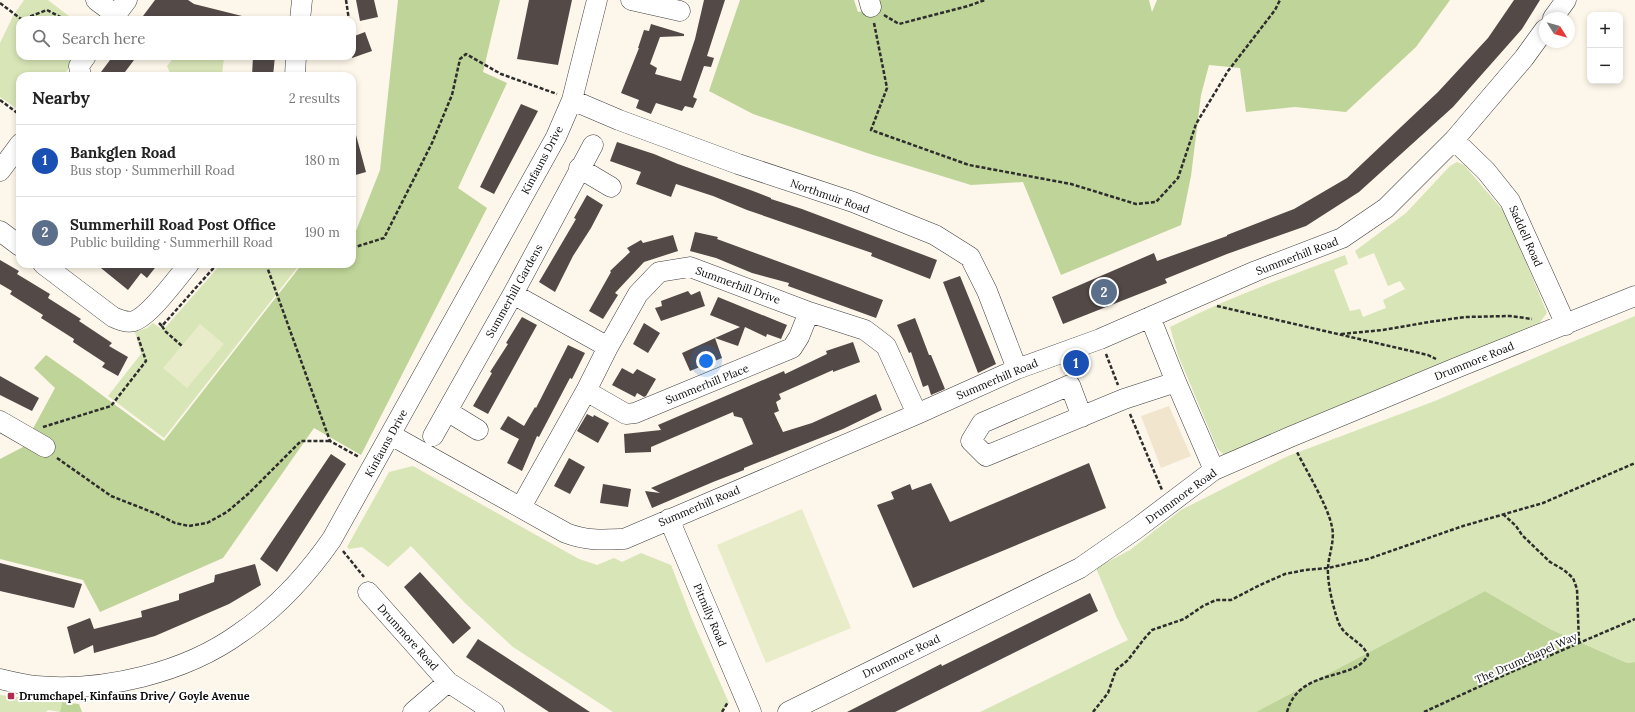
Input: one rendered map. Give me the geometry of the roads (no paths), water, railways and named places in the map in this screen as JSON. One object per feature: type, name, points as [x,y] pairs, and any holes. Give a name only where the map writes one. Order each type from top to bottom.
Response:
[{"type":"street","points":[[96,0],[118,12]]},
{"type":"street","points":[[300,16],[302,0]]},
{"type":"street","name":"Kinfauns Drive","points":[[0,679],[35,686],[71,687],[121,681],[158,672],[189,661],[214,649],[239,634],[279,602],[303,577],[332,539],[374,466],[556,137],[572,100],[597,0]]},
{"type":"street","points":[[631,0],[680,11]]},
{"type":"street","points":[[1557,12],[1566,0]]},
{"type":"street","name":"Summerhill Road","points":[[391,435],[566,532],[578,537],[595,540],[624,539],[917,414],[1017,369],[1100,339],[1256,271],[1342,238],[1386,208],[1454,140],[1524,58],[1539,37]]},
{"type":"street","points":[[80,72],[79,66],[83,60]]},
{"type":"street","points":[[295,72],[296,60]]},
{"type":"street","name":"Northmuir Road","points":[[572,100],[619,120],[738,164],[853,202],[941,239],[970,257],[987,291],[1017,369]]},
{"type":"street","name":"Saddell Road","points":[[1454,140],[1486,170],[1510,201],[1566,325]]},
{"type":"street","name":"Summerhill Gardens","points":[[433,436],[513,294],[593,144]]},
{"type":"street","points":[[0,171],[16,149]]},
{"type":"street","points":[[579,168],[611,187]]},
{"type":"street","points":[[0,231],[16,243]]},
{"type":"street","points":[[48,268],[120,321],[133,321],[147,313],[186,268]]},
{"type":"street","name":"Summerhill Drive","points":[[521,507],[638,294],[659,272],[690,268],[809,312],[865,330],[886,346],[917,414]]},
{"type":"street","points":[[513,294],[608,347]]},
{"type":"street","name":"Drummore Road","points":[[788,712],[1080,568],[1168,506],[1214,470],[1456,368],[1635,296]]},
{"type":"street","name":"Summerhill Place","points":[[586,391],[626,414],[635,413],[792,348],[799,337],[809,312]]},
{"type":"street","points":[[1150,317],[1214,470]]},
{"type":"street","points":[[1082,417],[1070,385],[982,423],[971,441],[986,456],[1082,417],[1124,399],[1176,382]]},
{"type":"street","points":[[447,411],[478,430]]},
{"type":"street","points":[[0,421],[41,438]]},
{"type":"street","name":"Pitmilly Road","points":[[669,519],[750,712]]},
{"type":"street","name":"Drummore Road","points":[[368,592],[448,682],[494,712]]},
{"type":"street","points":[[413,712],[448,682]]},
{"type":"place","name":"Summerhill Road Post Office","points":[[1104,292]]},
{"type":"place","name":"Bankglen Road","points":[[1076,363]]},
{"type":"place","name":"Drumchapel, Kinfauns Drive/ Goyle Avenue","points":[[11,696]]}]
